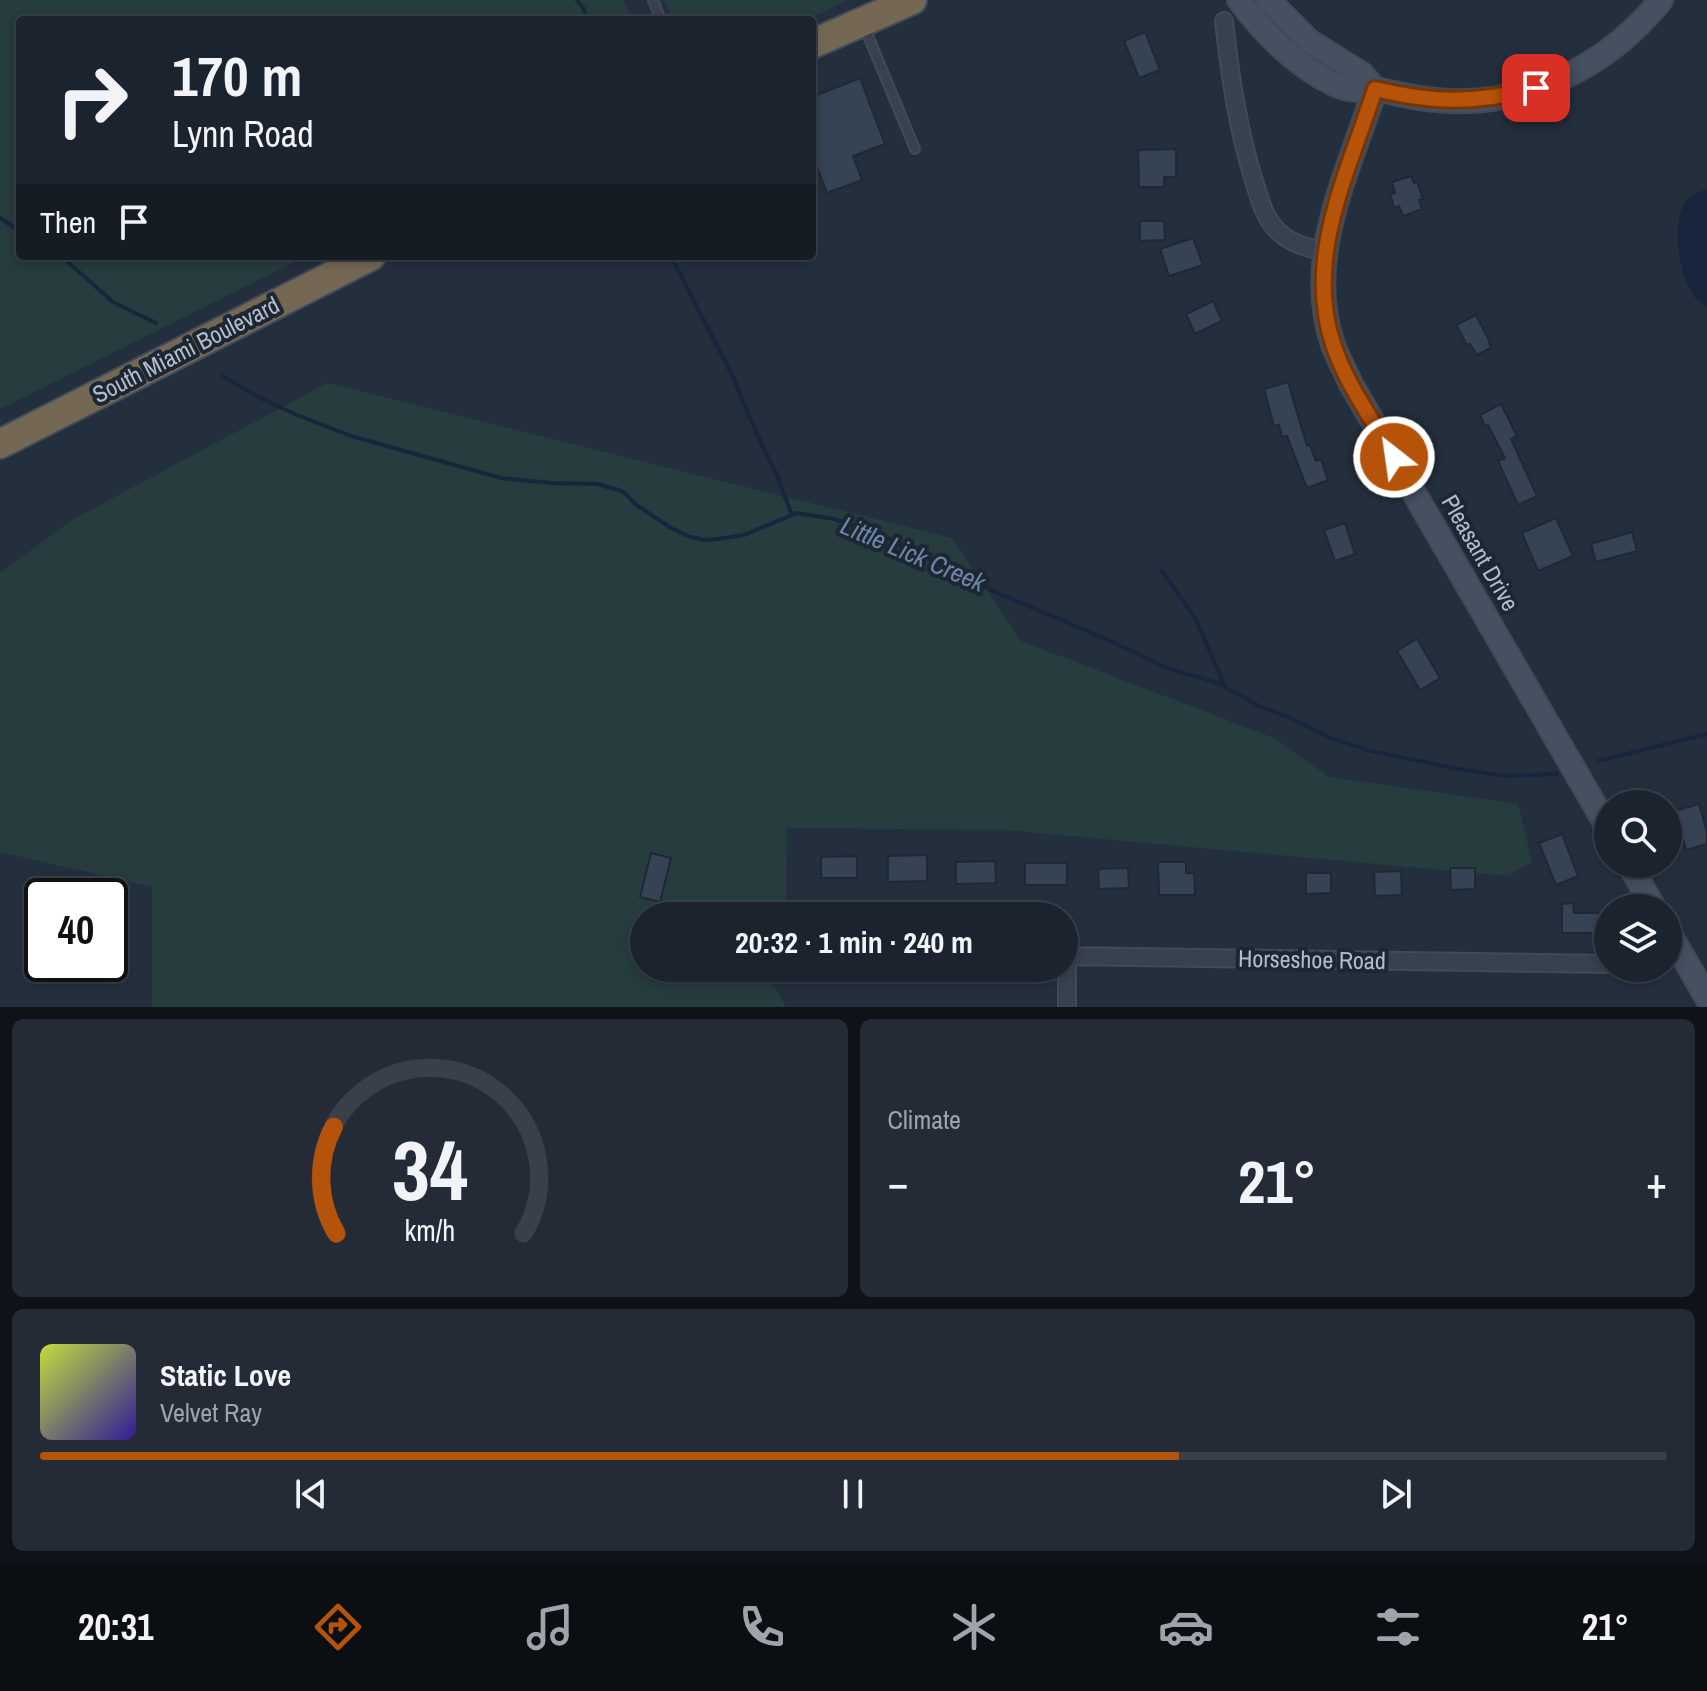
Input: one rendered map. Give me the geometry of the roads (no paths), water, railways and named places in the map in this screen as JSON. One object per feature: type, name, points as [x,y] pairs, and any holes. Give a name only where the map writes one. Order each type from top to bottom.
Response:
[{"type":"highway","points":[[816,42],[875,11],[912,0]]},
{"type":"highway","name":"South Miami Boulevard","points":[[0,444],[363,260]]},
{"type":"street","points":[[1239,0],[1278,44],[1332,83],[1355,91],[1375,89],[1458,101],[1498,97],[1536,88],[1573,74],[1607,53],[1636,28],[1661,0]]},
{"type":"street","points":[[1268,0],[1309,41],[1362,74],[1375,89]]},
{"type":"street","points":[[1224,21],[1236,113],[1249,167],[1265,213],[1274,227],[1289,240],[1324,251]]},
{"type":"street","name":"Pleasant Drive","points":[[1375,89],[1324,251],[1324,305],[1333,343],[1351,384],[1594,804]]},
{"type":"street","name":"Horseshoe Road","points":[[1078,956],[1594,964]]},
{"type":"street","points":[[1682,967],[1707,998]]},
{"type":"street","name":"Horseshoe Road","points":[[1066,982],[1067,1007]]},
{"type":"lane","points":[[875,11],[915,149]]},
{"type":"water","points":[[1707,189],[1707,307],[1694,297],[1684,275],[1678,249],[1678,223],[1685,202]]},
{"type":"waterway","points":[[577,0],[584,9],[585,16]]},
{"type":"waterway","name":"Little Lick Creek","points":[[0,218],[16,228]]},
{"type":"waterway","name":"Little Lick Creek","points":[[66,260],[113,302],[156,323]]},
{"type":"waterway","points":[[673,260],[733,377],[792,515]]},
{"type":"waterway","name":"Little Lick Creek","points":[[223,376],[256,396],[351,436],[501,478],[597,484],[619,490],[671,528],[704,540],[744,535],[797,513],[834,519],[884,536],[993,591],[1164,667],[1224,685],[1259,706],[1328,737],[1371,751],[1453,768],[1505,776],[1557,774]]},
{"type":"waterway","points":[[1162,571],[1196,620],[1224,684]]},
{"type":"waterway","name":"Little Lick Creek","points":[[1598,761],[1707,734]]}]
